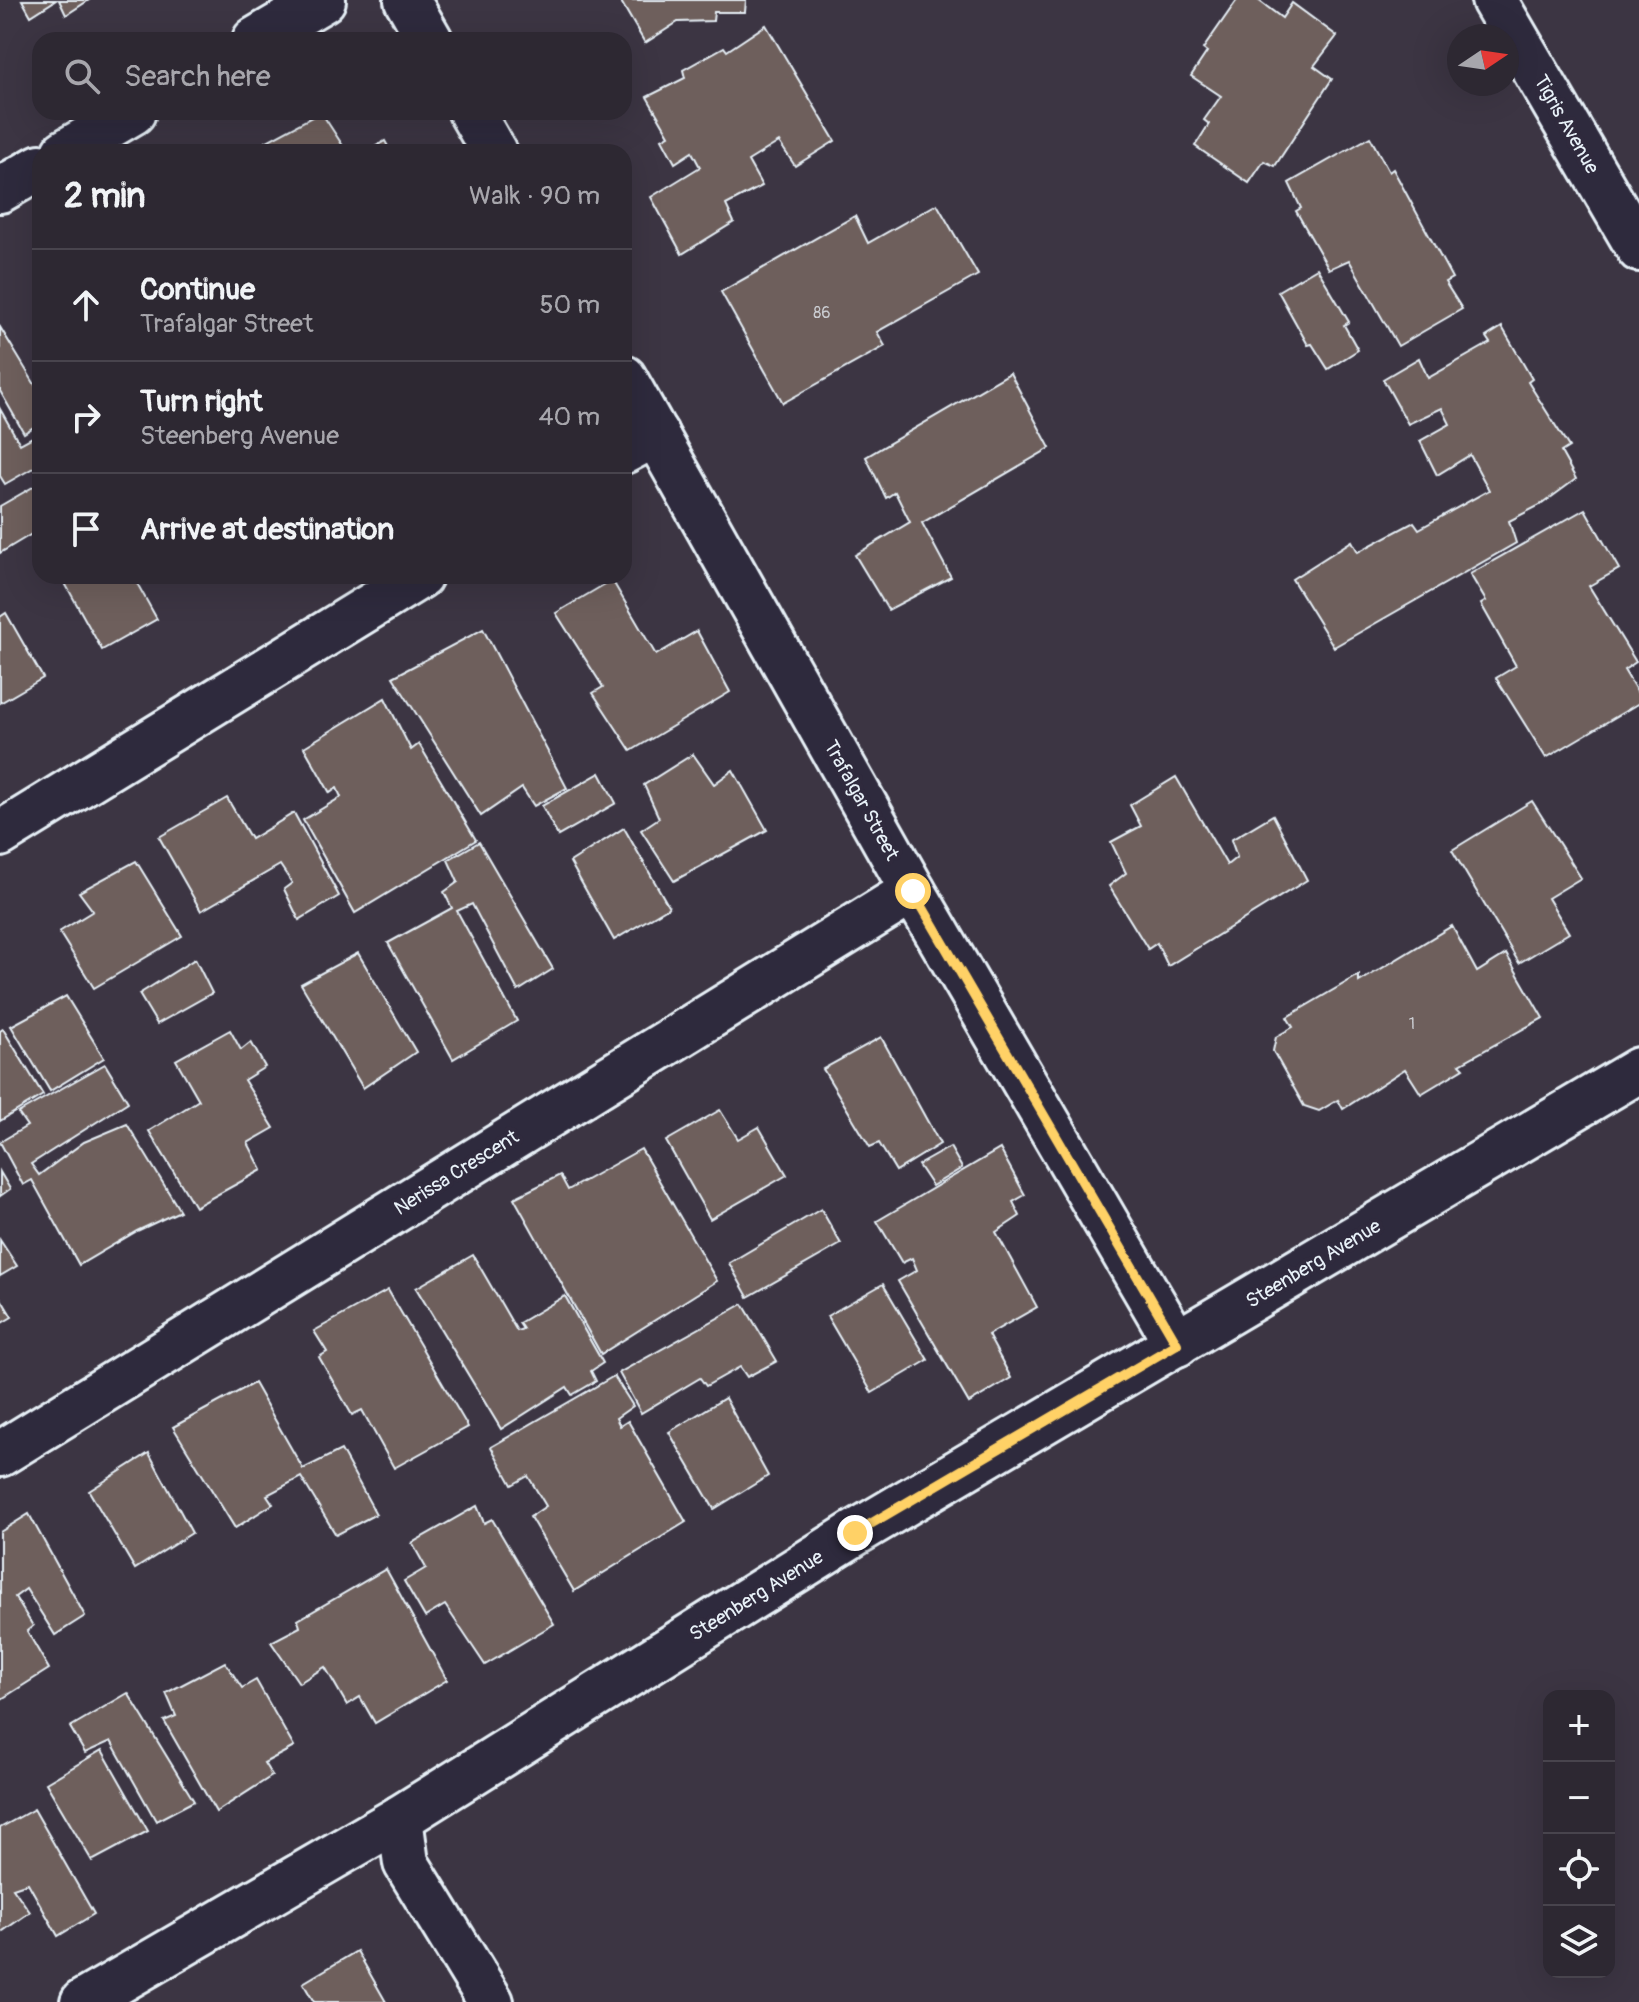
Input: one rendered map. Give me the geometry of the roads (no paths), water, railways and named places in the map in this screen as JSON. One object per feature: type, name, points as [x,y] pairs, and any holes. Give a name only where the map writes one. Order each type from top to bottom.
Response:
[{"type":"street","points":[[269,32],[323,0]]},
{"type":"street","points":[[407,0],[425,32]]},
{"type":"street","name":"Tigris Avenue","points":[[1494,0],[1639,249]]},
{"type":"street","points":[[79,144],[119,120]]},
{"type":"street","points":[[476,120],[489,144]]},
{"type":"street","points":[[0,190],[32,172]]},
{"type":"street","name":"Trafalgar Street","points":[[632,410],[640,442],[913,891],[1177,1344]]},
{"type":"street","points":[[0,834],[407,584]]},
{"type":"street","name":"Nerissa Crescent","points":[[0,1454],[913,891]]},
{"type":"street","name":"Steenberg Avenue","points":[[83,2002],[400,1818],[855,1533],[1639,1070]]},
{"type":"street","points":[[400,1818],[406,1863],[491,2002]]}]
